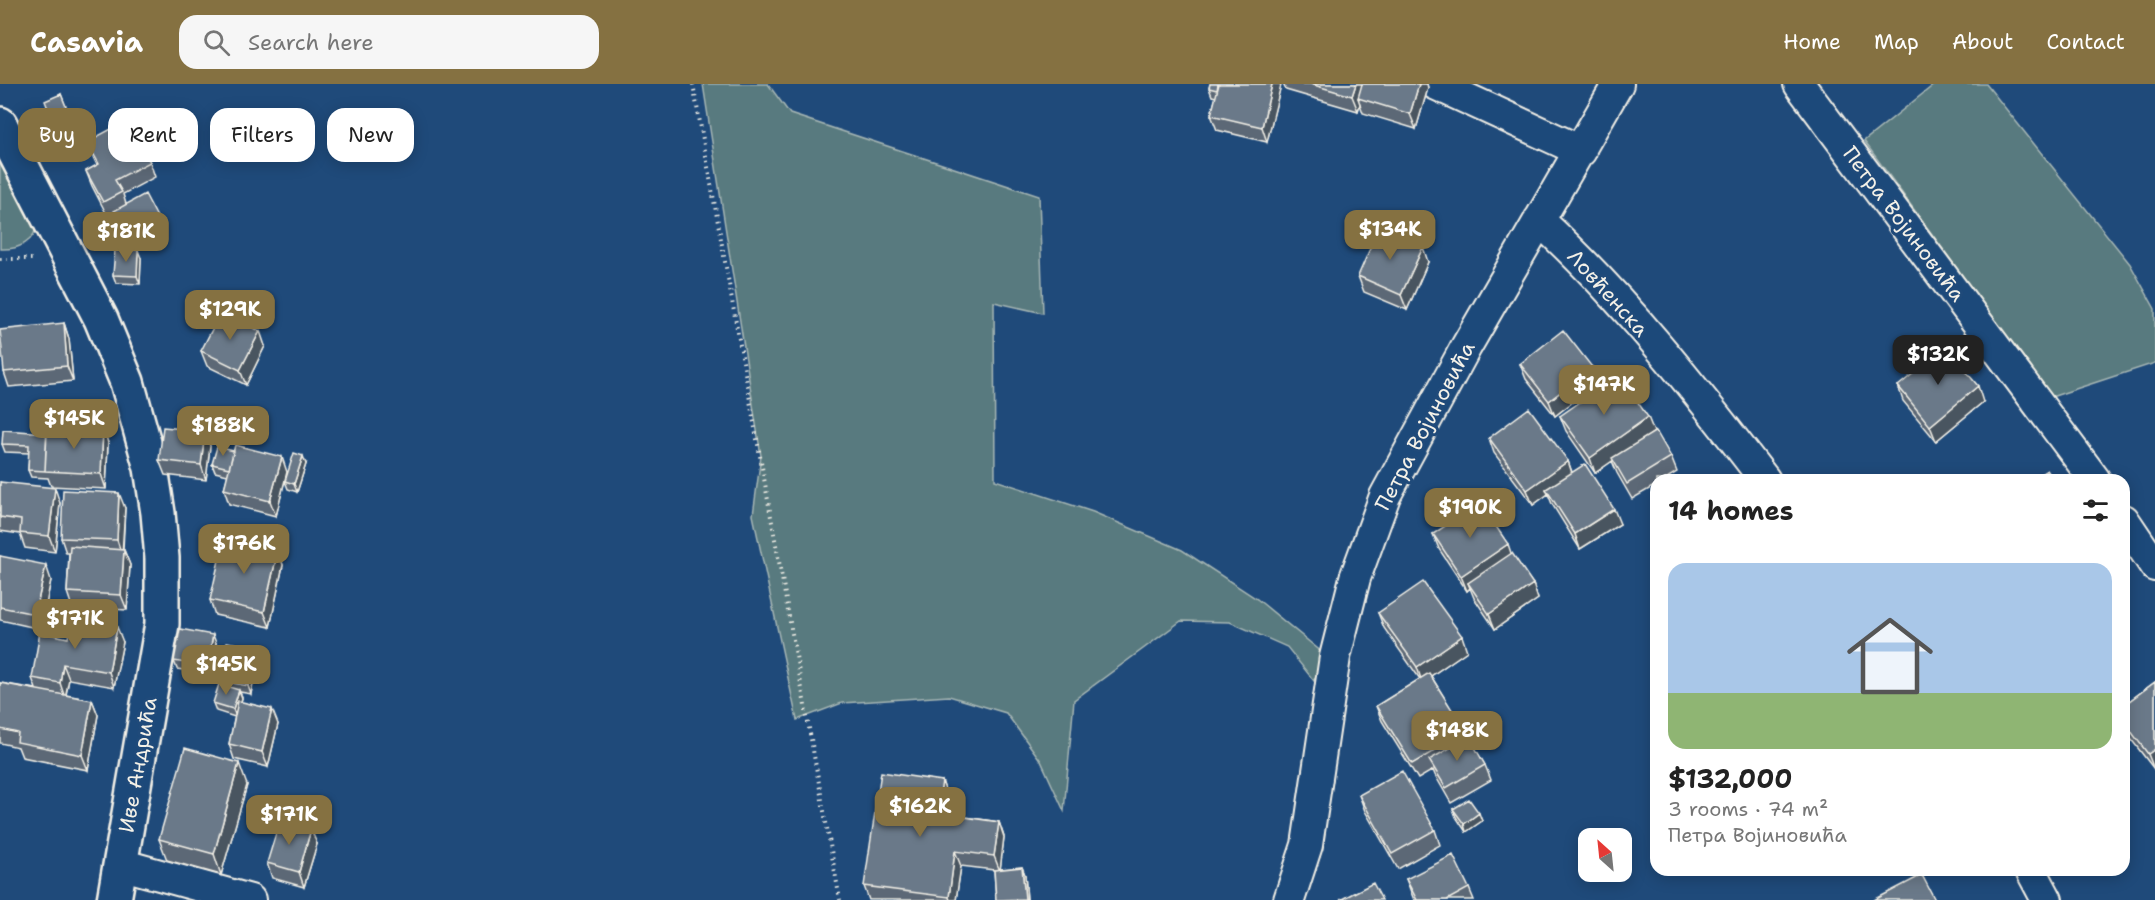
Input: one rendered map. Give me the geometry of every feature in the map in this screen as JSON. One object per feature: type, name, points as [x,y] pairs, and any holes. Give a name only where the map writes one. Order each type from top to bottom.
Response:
[{"type":"street","points":[[1435,84],[1581,151]]},
{"type":"street","name":"Петра Војиновића","points":[[1289,900],[1307,845],[1335,657],[1355,578],[1390,487],[1466,347],[1618,84]]},
{"type":"street","name":"Петра Војиновића","points":[[1799,84],[2091,474]]},
{"type":"street","name":"Иве Андрића","points":[[0,124],[101,319],[127,382],[151,468],[162,558],[162,624],[114,900]]},
{"type":"street","name":"Ловћенска","points":[[1539,220],[1573,251],[1667,358],[1760,474]]},
{"type":"street","points":[[2130,529],[2155,566]]},
{"type":"street","points":[[120,864],[249,900]]},
{"type":"street","points":[[2034,876],[2047,900]]},
{"type":"path","points":[[693,84],[840,900]]},
{"type":"green space","points":[[703,84],[768,84],[790,114],[1039,196],[1043,313],[994,302],[995,480],[1093,512],[1182,550],[1257,599],[1323,653],[1314,681],[1287,647],[1230,622],[1181,621],[1074,700],[1064,811],[1041,761],[1006,713],[949,696],[842,703],[797,720],[753,515],[761,456]]},
{"type":"green space","points":[[1935,84],[1986,84],[2130,264],[2155,309],[2155,363],[2051,397],[1864,141]]},
{"type":"green space","points":[[0,157],[37,222],[30,240],[7,249],[0,249]]},
{"type":"building","points":[[1210,84],[1218,84],[1217,90],[1209,88]]},
{"type":"building","points":[[1219,84],[1272,84],[1262,127],[1211,115]]},
{"type":"building","points":[[1310,84],[1356,84],[1352,96]]},
{"type":"building","points":[[1362,84],[1419,84],[1410,114],[1358,98]]},
{"type":"building","points":[[61,94],[67,108],[48,108],[45,101]]},
{"type":"building","points":[[108,131],[108,162],[150,162],[115,180],[122,192],[103,202],[86,171],[99,164],[96,158],[96,137]]},
{"type":"building","points":[[145,194],[158,219],[128,235],[114,211]]},
{"type":"building","points":[[1379,228],[1423,247],[1401,295],[1358,276]]},
{"type":"building","points":[[115,249],[138,250],[137,276],[113,275]]},
{"type":"building","points":[[221,312],[260,331],[240,370],[201,351]]},
{"type":"building","points":[[64,323],[67,366],[4,372],[0,330]]},
{"type":"building","points":[[1563,330],[1592,367],[1549,401],[1520,364]]},
{"type":"building","points":[[1946,347],[1978,386],[1930,426],[1898,386]]},
{"type":"building","points":[[1619,375],[1648,417],[1590,458],[1560,416]]},
{"type":"building","points":[[1529,408],[1568,461],[1527,490],[1489,438]]},
{"type":"building","points":[[47,425],[103,428],[101,474],[45,471]]},
{"type":"building","points":[[163,427],[205,431],[201,465],[159,460]]},
{"type":"building","points":[[3,430],[47,433],[45,471],[28,470],[29,445],[2,444]]},
{"type":"building","points":[[1656,431],[1671,457],[1627,484],[1612,458]]},
{"type":"building","points":[[235,445],[282,457],[270,501],[224,489]]},
{"type":"building","points":[[217,447],[234,451],[229,468],[212,464]]},
{"type":"building","points":[[294,453],[303,456],[294,484],[285,481]]},
{"type":"building","points":[[1585,464],[1614,509],[1575,534],[1546,489]]},
{"type":"building","points":[[0,482],[55,488],[49,536],[20,533],[21,520],[0,517]]},
{"type":"building","points":[[63,490],[119,493],[117,540],[61,538]]},
{"type":"building","points":[[1480,503],[1508,544],[1461,576],[1433,534]]},
{"type":"building","points":[[224,538],[278,550],[264,612],[210,600]]},
{"type":"building","points":[[70,546],[124,550],[121,595],[67,592]]},
{"type":"building","points":[[1512,553],[1533,584],[1489,614],[1468,583]]},
{"type":"building","points":[[0,556],[46,565],[35,614],[0,607]]},
{"type":"building","points":[[1423,582],[1462,636],[1417,667],[1378,613]]},
{"type":"building","points":[[71,618],[117,627],[109,672],[63,664],[60,683],[32,678],[40,632],[68,638]]},
{"type":"building","points":[[180,629],[213,635],[207,667],[174,661]]},
{"type":"building","points":[[227,642],[255,647],[248,686],[220,681]]},
{"type":"building","points":[[1429,673],[1466,732],[1412,764],[1376,706]]},
{"type":"building","points":[[2155,682],[2155,749],[2148,754],[2130,730],[2130,701]]},
{"type":"building","points":[[0,683],[92,700],[82,755],[17,742],[18,733],[0,729]]},
{"type":"building","points":[[219,684],[239,690],[233,709],[213,703]]},
{"type":"building","points":[[238,701],[272,709],[262,752],[229,744]]},
{"type":"building","points":[[1469,737],[1485,765],[1446,788],[1429,760]]},
{"type":"building","points":[[185,748],[239,763],[214,854],[159,839]]},
{"type":"building","points":[[1402,771],[1435,830],[1392,854],[1359,795]]},
{"type":"building","points":[[881,772],[942,781],[937,813],[999,822],[994,856],[955,851],[949,897],[864,886]]},
{"type":"building","points":[[1469,799],[1479,813],[1464,824],[1453,809]]},
{"type":"building","points":[[280,820],[311,829],[299,872],[267,863]]},
{"type":"building","points":[[1453,855],[1469,888],[1447,900],[1417,900],[1406,879]]},
{"type":"building","points":[[1022,867],[1025,899],[996,900],[994,870]]},
{"type":"building","points":[[1923,876],[1935,900],[1874,900]]},
{"type":"building","points":[[1373,883],[1382,900],[1340,900]]}]
